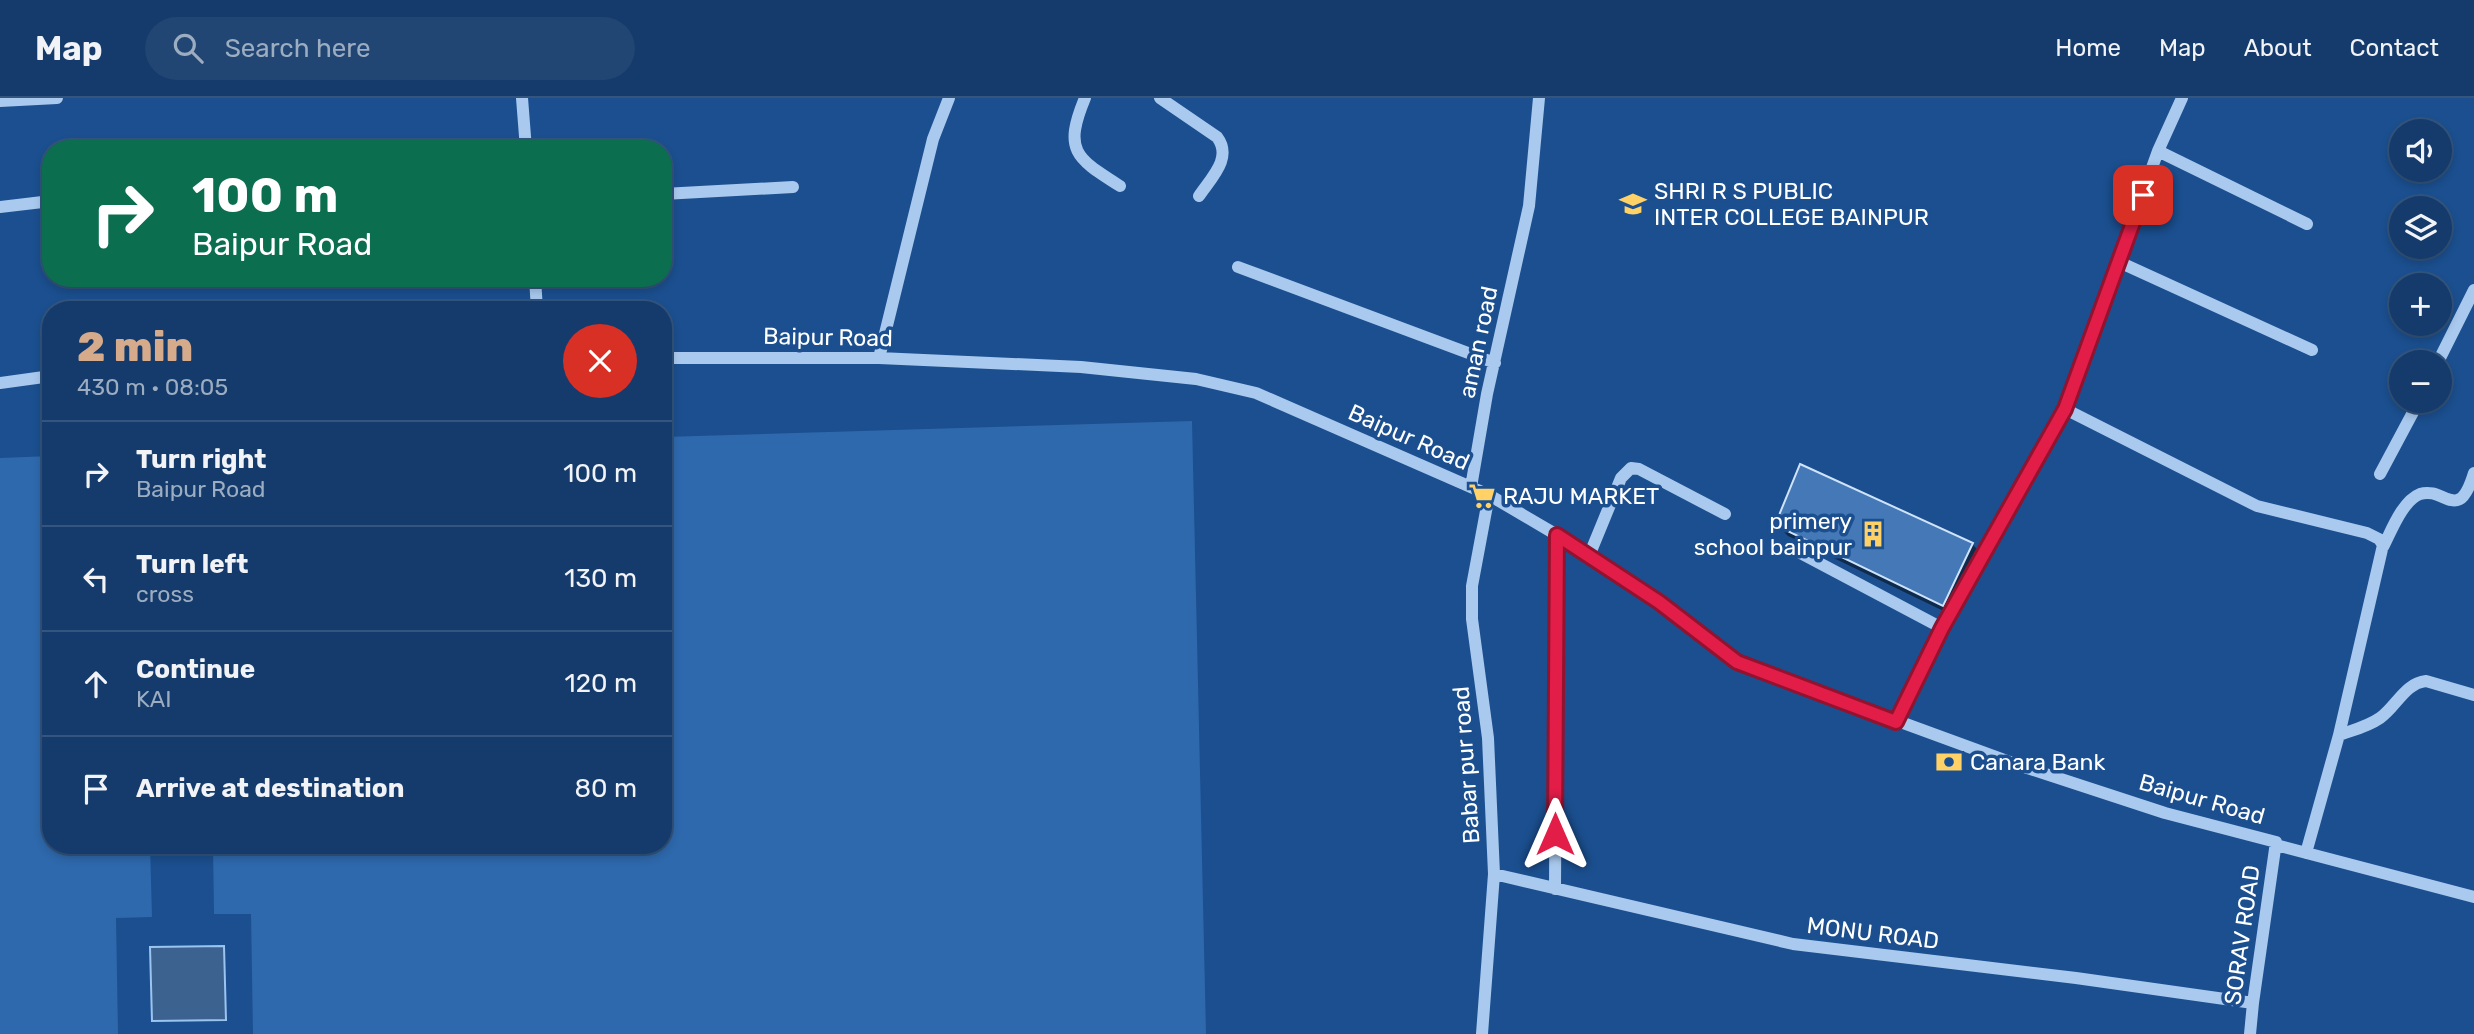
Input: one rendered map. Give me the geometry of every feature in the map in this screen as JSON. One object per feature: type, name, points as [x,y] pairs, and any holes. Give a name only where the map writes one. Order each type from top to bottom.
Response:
[{"type":"street","points":[[0,101],[57,98]]},
{"type":"street","points":[[522,98],[525,140]]},
{"type":"street","points":[[879,358],[933,139],[949,98]]},
{"type":"street","points":[[1084,98],[1075,120],[1073,142],[1079,157],[1120,186]]},
{"type":"street","points":[[1160,98],[1217,137],[1223,145],[1221,164],[1199,196]]},
{"type":"street","name":"aman road","points":[[1471,487],[1487,394],[1529,206],[1539,98]]},
{"type":"street","points":[[1896,722],[1942,628],[2065,409],[2158,151],[2182,98]]},
{"type":"street","points":[[2158,151],[2307,224]]},
{"type":"street","points":[[672,194],[793,187]]},
{"type":"street","points":[[0,207],[42,202]]},
{"type":"street","points":[[2119,262],[2312,350]]},
{"type":"street","points":[[1238,267],[1495,363]]},
{"type":"street","points":[[2444,350],[2473,295]]},
{"type":"street","name":"Baipur Road","points":[[672,358],[879,358],[1081,367],[1196,379],[1256,393],[1489,495],[1557,535],[1659,602],[1737,662],[2015,764],[2152,808],[2276,842],[2276,845],[2474,897]]},
{"type":"street","points":[[0,383],[42,377]]},
{"type":"street","points":[[2065,409],[2257,506],[2367,533],[2379,539],[2383,548]]},
{"type":"street","points":[[2380,474],[2413,413]]},
{"type":"street","points":[[1589,556],[1621,478],[1631,468],[1639,469],[1725,514]]},
{"type":"street","points":[[2306,853],[2339,735],[2383,548],[2405,508],[2414,498],[2422,494],[2450,500],[2465,496],[2474,473]]},
{"type":"street","name":"Babar pur road","points":[[1482,1034],[1494,873],[1488,738],[1472,619],[1472,586],[1489,495]]},
{"type":"street","points":[[1555,889],[1557,535]]},
{"type":"street","points":[[1788,547],[1942,628]]},
{"type":"street","points":[[2339,735],[2368,725],[2381,717],[2409,688],[2419,682],[2426,681],[2474,695]]},
{"type":"street","name":"SORAV ROAD","points":[[2250,1034],[2276,842]]},
{"type":"street","name":"MONU ROAD","points":[[1494,873],[1793,944],[2076,978],[2253,1003]]},
{"type":"shaded area","points":[[1192,421],[1206,1034],[253,1034],[251,914],[214,914],[213,854],[672,854],[672,437]]},
{"type":"shaded area","points":[[42,456],[42,854],[150,854],[152,917],[116,918],[118,1034],[0,1034],[0,458]]},
{"type":"shaded area","points":[[224,946],[226,1020],[152,1021],[150,947]]},
{"type":"building","name":"primery school bainpur","points":[[1800,464],[1973,543],[1943,606],[1775,525]]},
{"type":"place","name":"SHRI R S PUBLIC INTER COLLEGE BAINPUR","points":[[1633,204]]},
{"type":"place","name":"RAJU MARKET","points":[[1482,496]]},
{"type":"place","name":"primery school bainpur","points":[[1873,534]]},
{"type":"place","name":"Canara Bank","points":[[1949,762]]},
{"type":"route","points":[[1555,834],[1557,535],[1659,602],[1737,662],[1896,722],[1942,628],[2065,409],[2143,195]]}]
